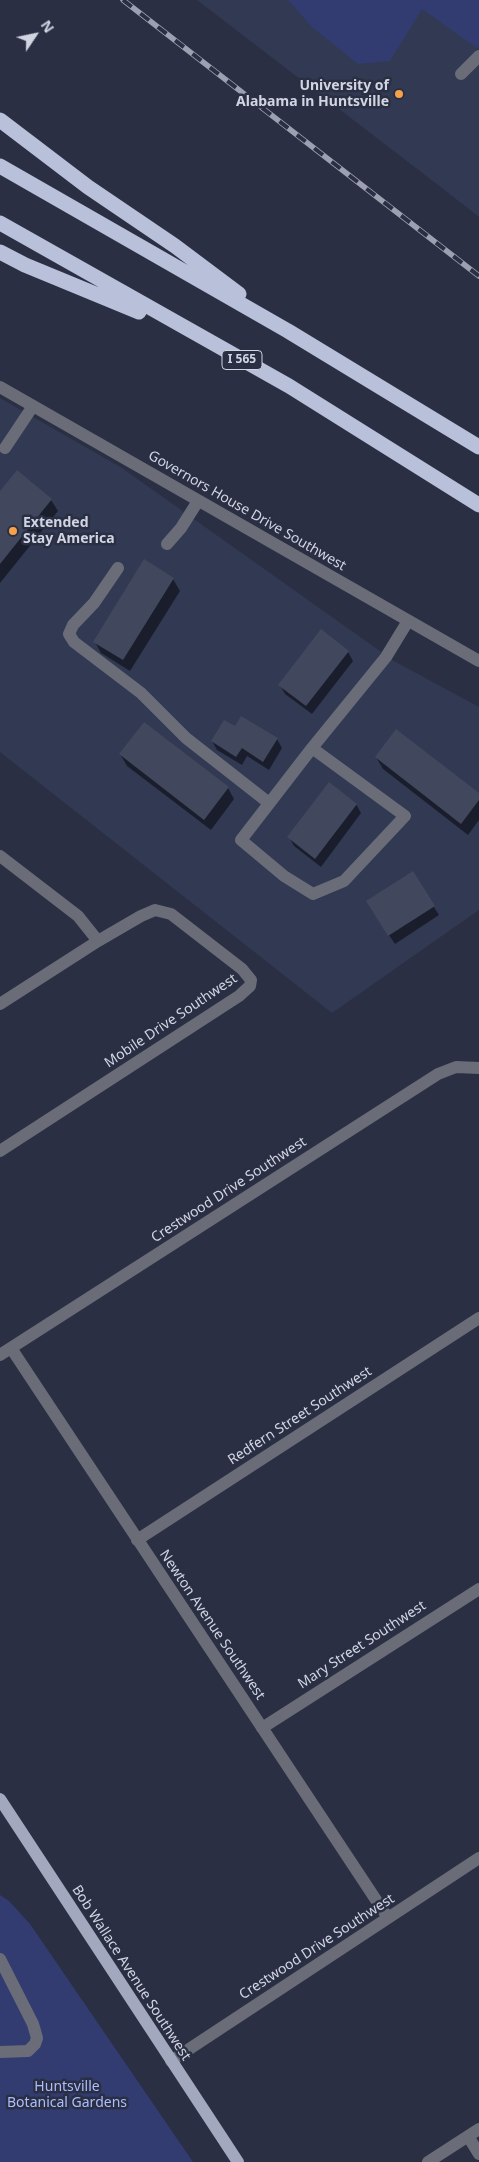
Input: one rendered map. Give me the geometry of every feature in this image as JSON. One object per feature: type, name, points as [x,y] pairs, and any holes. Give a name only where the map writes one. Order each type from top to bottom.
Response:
[{"type":"highway","points":[[0,120],[88,187],[175,246],[288,331]]},
{"type":"highway","points":[[0,166],[288,331],[479,447]]},
{"type":"highway","name":"I 565","points":[[0,223],[193,334],[289,386],[479,505]]},
{"type":"highway","points":[[0,252],[25,265],[193,334]]},
{"type":"main road","name":"Bob Wallace Avenue Southwest","points":[[0,1799],[238,2162]]},
{"type":"street","points":[[461,74],[479,56]]},
{"type":"street","name":"Governors House Drive Southwest","points":[[0,387],[479,661]]},
{"type":"street","points":[[4,448],[33,406]]},
{"type":"street","points":[[167,544],[181,528],[198,501]]},
{"type":"street","points":[[118,568],[94,604],[73,625],[69,634],[74,642],[141,693],[186,738],[269,803]]},
{"type":"street","points":[[312,748],[405,816],[344,881],[313,894],[284,876],[241,840],[312,748],[386,657],[408,621]]},
{"type":"street","points":[[0,856],[78,916],[98,941]]},
{"type":"street","name":"Mobile Drive Southwest","points":[[0,1004],[98,941],[149,912],[164,911],[171,914],[242,969],[251,980],[250,986],[240,996],[0,1151]]},
{"type":"street","name":"Crestwood Drive Southwest","points":[[5,1351],[438,1074],[456,1067],[479,1068]]},
{"type":"street","name":"Redfern Street Southwest","points":[[137,1540],[479,1318]]},
{"type":"street","name":"Newton Avenue Southwest","points":[[5,1351],[137,1540],[388,1918]]},
{"type":"street","name":"Mary Street Southwest","points":[[262,1728],[479,1589]]},
{"type":"street","name":"Crestwood Drive Southwest","points":[[171,2061],[479,1858]]},
{"type":"street","points":[[0,1959],[33,2024],[37,2038],[35,2044],[28,2051],[0,2052]]},
{"type":"street","points":[[428,2162],[479,2128]]},
{"type":"street","points":[[468,2136],[479,2154]]},
{"type":"shaded area","name":"University of Alabama in Huntsville","points":[[197,0],[479,0],[479,217],[442,188]]},
{"type":"shaded area","points":[[0,398],[122,468],[394,661],[479,707],[479,910],[332,1013],[0,752]]},
{"type":"green space","points":[[288,0],[479,0],[479,45],[477,48],[422,9],[390,61],[358,64],[312,27]]},
{"type":"green space","name":"Huntsville Botanical Gardens","points":[[0,1895],[9,1901],[30,1924],[193,2162],[0,2162]]},
{"type":"building","name":"Extended Stay America","points":[[17,470],[52,499],[0,564],[0,491]]},
{"type":"building","points":[[144,559],[174,578],[123,660],[93,642]]},
{"type":"building","points":[[321,629],[349,651],[306,706],[278,685]]},
{"type":"building","points":[[241,716],[278,738],[263,762],[242,748],[236,757],[211,741],[224,720],[235,726]]},
{"type":"building","points":[[144,722],[229,787],[204,820],[119,754]]},
{"type":"building","points":[[396,729],[479,793],[479,800],[461,824],[375,757]]},
{"type":"building","points":[[329,782],[357,804],[315,859],[287,837]]},
{"type":"building","points":[[413,871],[435,906],[388,936],[366,901]]},
{"type":"railway","points":[[123,0],[479,276]]},
{"type":"place","name":"University of Alabama in Huntsville","points":[[399,94]]},
{"type":"place","name":"Extended Stay America","points":[[13,531]]}]
